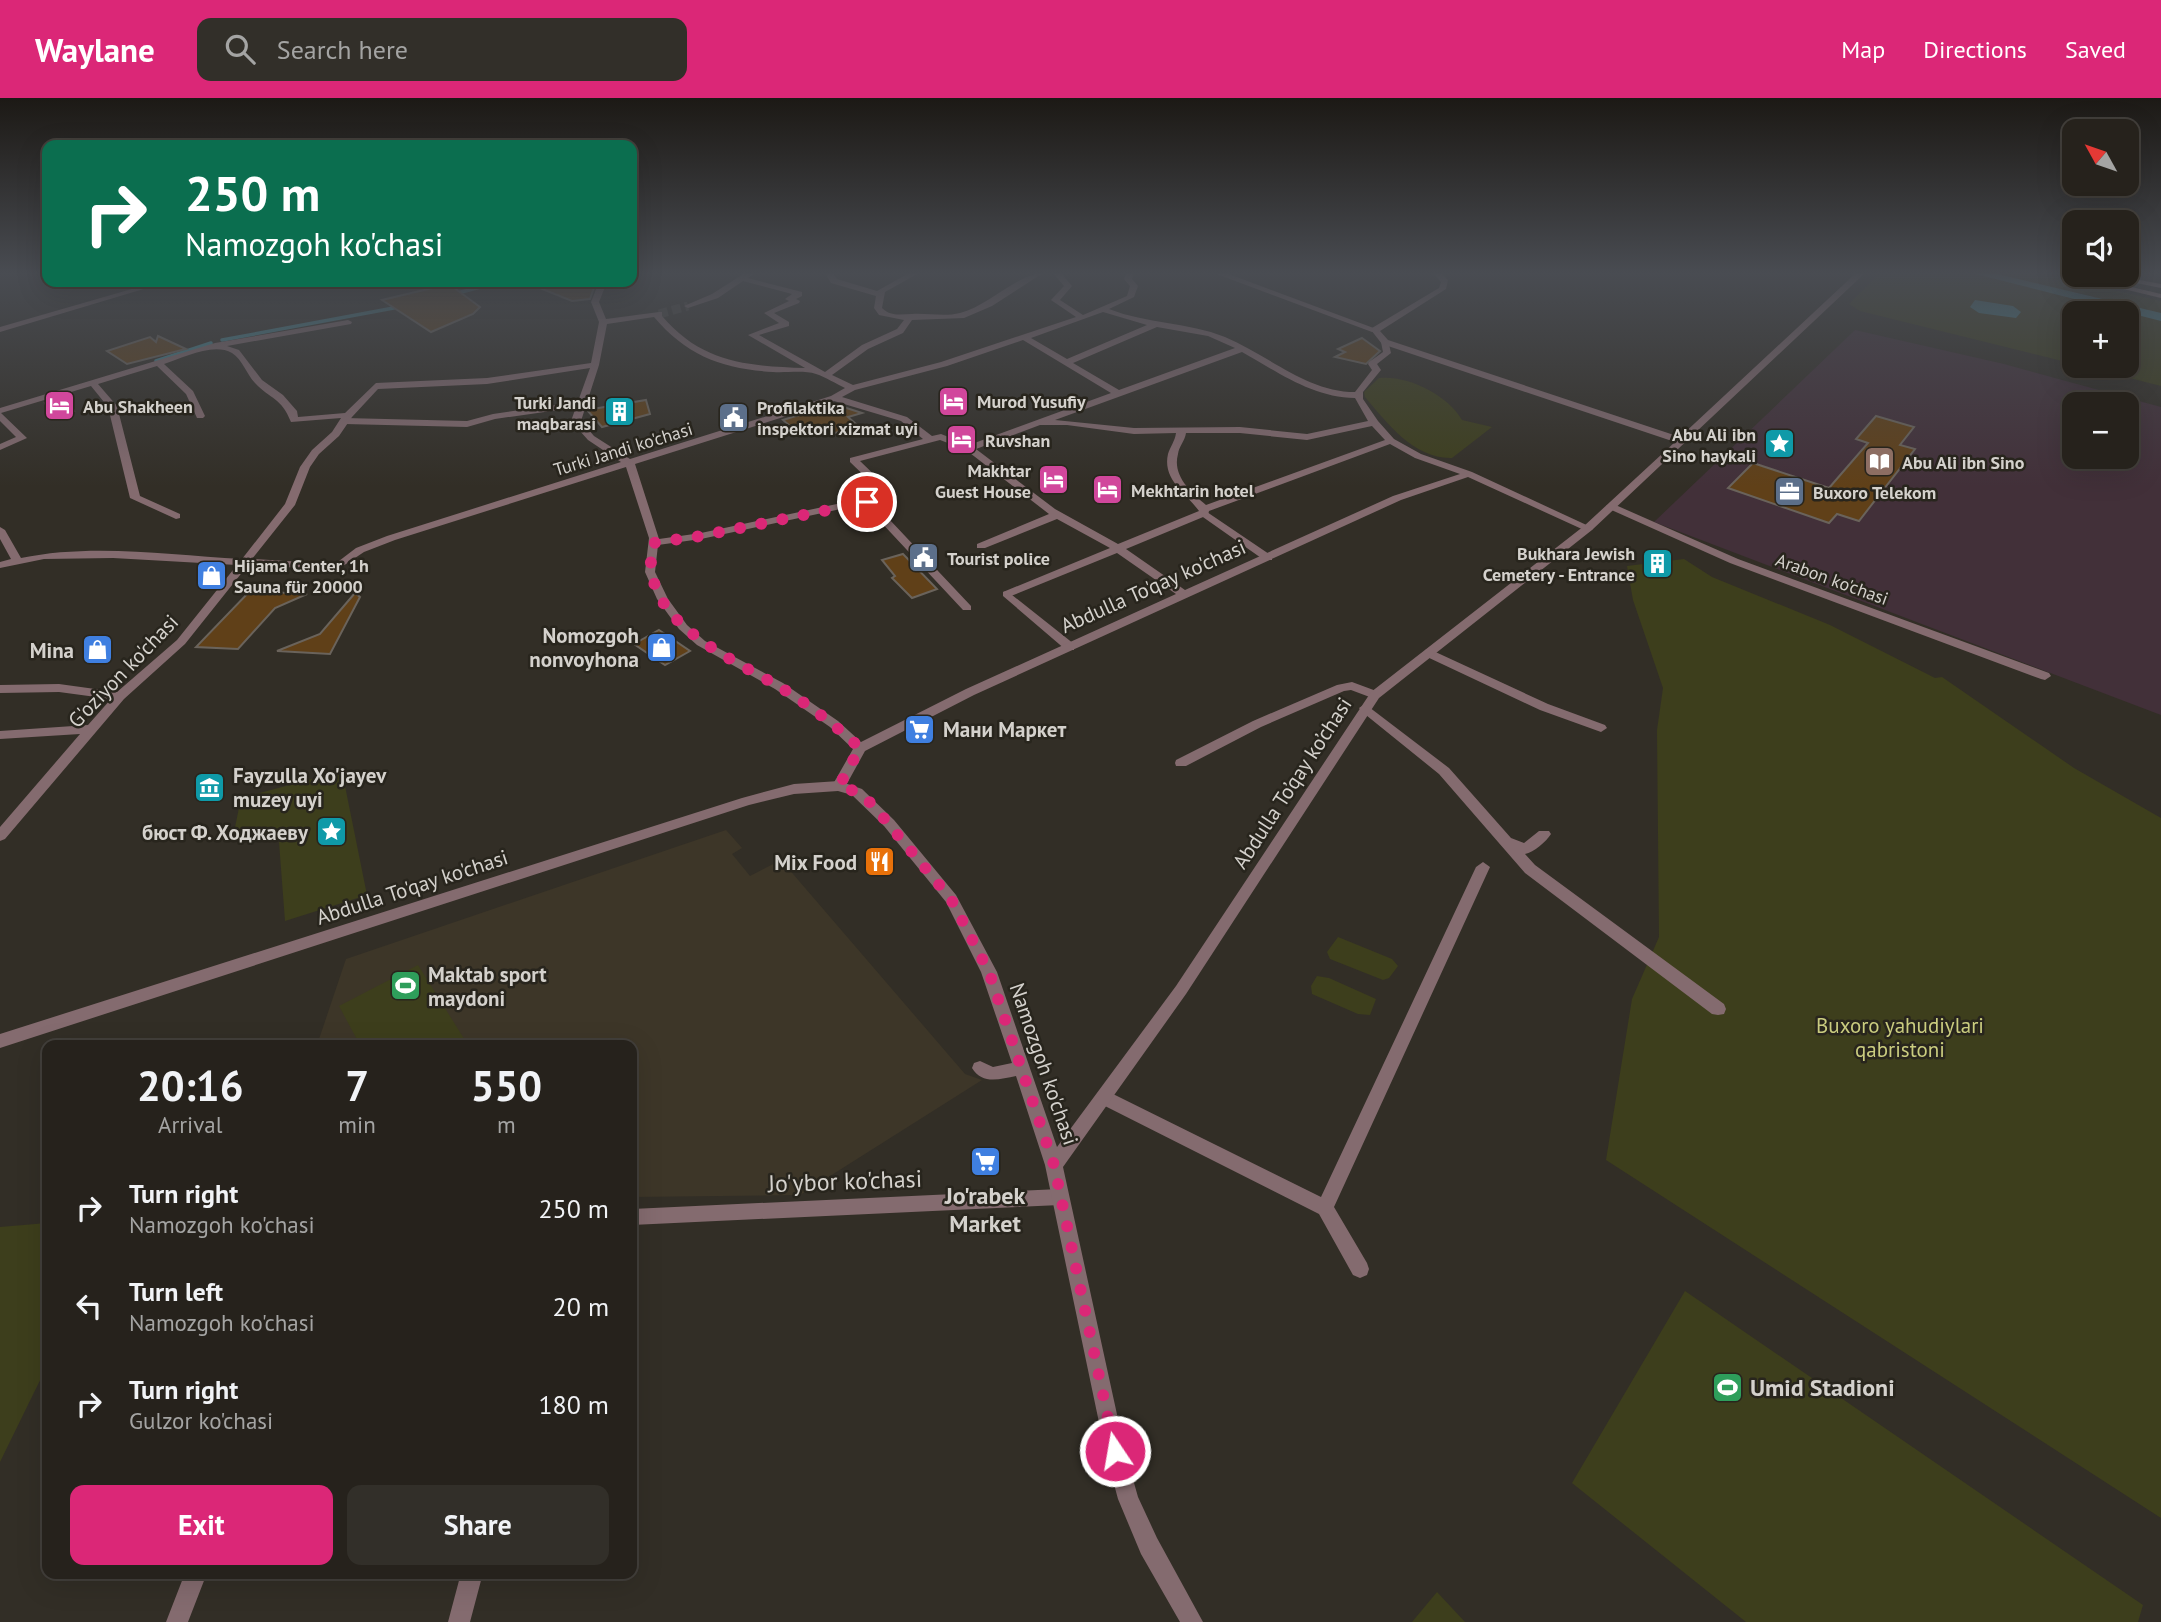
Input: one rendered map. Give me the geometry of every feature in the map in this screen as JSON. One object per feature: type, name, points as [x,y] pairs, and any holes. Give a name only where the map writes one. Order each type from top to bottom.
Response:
[{"type":"street","points":[[0,447],[22,438],[0,413],[223,344]]},
{"type":"street","points":[[599,344],[595,365],[576,421],[591,438],[630,464],[653,543],[650,572],[663,599],[692,636],[779,686],[834,724],[860,748],[839,786]]},
{"type":"street","points":[[688,344],[706,357],[741,368],[813,371],[852,388]]},
{"type":"street","points":[[770,344],[804,362],[813,371]]},
{"type":"street","points":[[825,376],[872,344]]},
{"type":"street","name":"Turki Jandi ko'chasi","points":[[244,562],[337,567],[360,550],[834,398],[852,388],[1004,344]]},
{"type":"street","points":[[1035,344],[1119,394]]},
{"type":"street","points":[[1065,363],[1109,344]]},
{"type":"street","points":[[1230,344],[1335,393],[1359,395]]},
{"type":"street","points":[[1359,395],[1377,370],[1372,364],[1387,353],[1385,344]]},
{"type":"street","points":[[1391,344],[1681,441],[1785,344]]},
{"type":"street","points":[[218,345],[236,352],[259,382],[285,402],[294,421],[346,418],[463,424],[583,404]]},
{"type":"street","points":[[969,448],[1241,349]]},
{"type":"street","points":[[159,364],[190,393],[200,416]]},
{"type":"street","name":"G'oziyon ko'chasi","points":[[0,836],[120,696],[181,642],[290,505],[305,467],[315,452],[376,386],[486,381],[595,365]]},
{"type":"street","points":[[94,384],[112,406],[135,498],[176,516]]},
{"type":"street","points":[[1359,395],[1374,423],[1391,441],[1418,456],[1469,474],[1588,528]]},
{"type":"street","points":[[834,398],[904,419],[931,440]]},
{"type":"street","points":[[1042,423],[1067,422],[1134,431],[1240,430],[1307,436],[1374,423]]},
{"type":"street","points":[[1181,432],[1182,438],[1172,459],[1175,476],[1183,489],[1204,511],[1268,558]]},
{"type":"street","points":[[653,543],[701,536],[884,497],[885,493],[853,460],[942,437],[969,448],[1059,514],[1119,549],[1184,595]]},
{"type":"street","points":[[1070,647],[1007,594],[1317,465],[1391,441]]},
{"type":"street","name":"Abdulla To’qay ko’chasi","points":[[1054,1165],[1181,990],[1375,695],[1588,528],[1681,441]]},
{"type":"street","name":"Abdulla To'qay ko'chasi","points":[[860,748],[971,692],[1398,498],[1469,474]]},
{"type":"street","points":[[867,502],[968,608]]},
{"type":"street","name":"Arabon ko'chasi","points":[[1611,506],[1734,561],[2045,676]]},
{"type":"street","points":[[981,545],[1059,514]]},
{"type":"street","points":[[0,530],[17,560]]},
{"type":"street","points":[[0,565],[17,560],[113,555],[244,562]]},
{"type":"street","points":[[1429,653],[1544,707],[1601,728]]},
{"type":"street","points":[[1181,763],[1257,724],[1341,688],[1352,686],[1375,695]]},
{"type":"street","points":[[0,689],[59,688],[120,696]]},
{"type":"street","points":[[1365,708],[1438,766],[1534,873],[1718,1009]]},
{"type":"street","points":[[0,735],[93,729]]},
{"type":"street","name":"Abdulla To'qay ko'chasi","points":[[0,1041],[747,801],[794,789],[839,786]]},
{"type":"street","name":"Namozgoh ko'chasi","points":[[839,786],[857,792],[872,804],[951,899],[989,972],[1054,1165],[1128,1499],[1149,1546],[1192,1622]]},
{"type":"street","points":[[1507,841],[1526,849],[1544,834]]},
{"type":"street","points":[[1325,1208],[1483,867]]},
{"type":"street","points":[[980,1068],[992,1074],[1021,1069]]},
{"type":"street","points":[[1105,1098],[1325,1208],[1360,1269]]},
{"type":"street","name":"Jo'ybor ko'chasi","points":[[637,1217],[1060,1197]]},
{"type":"street","points":[[177,1622],[194,1579]]},
{"type":"street","points":[[459,1622],[470,1579]]},
{"type":"shaded area","points":[[1840,344],[1917,344],[2106,392],[2062,392],[2062,469],[2139,469],[2139,401],[2161,407],[2161,715],[1654,522]]},
{"type":"shaded area","points":[[726,830],[742,848],[732,854],[750,876],[781,860],[965,1074],[982,1080],[800,1195],[637,1197],[637,1040],[319,1040],[346,959]]},
{"type":"green space","points":[[1994,344],[2062,344],[2062,361]]},
{"type":"green space","points":[[2139,344],[2161,344],[2161,386],[2129,378],[2139,378]]},
{"type":"green space","points":[[1379,378],[1402,380],[1426,388],[1447,402],[1462,420],[1492,427],[1452,458],[1425,453],[1402,438],[1365,397],[1364,392]]},
{"type":"green space","name":"Buxoro yahudiylari qabristoni","points":[[1684,559],[1712,577],[1830,625],[1935,678],[1942,677],[2074,768],[2161,818],[2161,1518],[1606,1160],[1632,999],[1659,937],[1657,730],[1663,688],[1633,600],[1627,566]]},
{"type":"green space","points":[[342,771],[367,895],[285,921],[278,829],[232,842],[241,798]]},
{"type":"green space","points":[[1338,937],[1392,959],[1398,966],[1389,978],[1383,980],[1330,959],[1327,952]]},
{"type":"green space","name":"Maktab sport maydoni","points":[[418,965],[465,1040],[357,1040],[339,1006]]},
{"type":"green space","points":[[1317,976],[1329,978],[1376,999],[1370,1015],[1358,1014],[1312,994],[1311,986]]},
{"type":"green space","points":[[42,1223],[42,1376],[0,1462],[0,1227]]},
{"type":"green space","name":"Umid Stadioni","points":[[1685,1291],[2143,1605],[2138,1622],[1746,1622],[1572,1483]]},
{"type":"green space","points":[[1437,1592],[1465,1622],[1412,1622]]},
{"type":"building","points":[[128,344],[175,344],[186,349],[127,364],[107,351]]},
{"type":"building","points":[[1349,344],[1370,344],[1380,351],[1366,364],[1335,357],[1345,352],[1338,349]]},
{"type":"building","name":"Abu Shakheen","points":[[68,396],[74,411],[52,417],[45,403]]},
{"type":"building","name":"Turki Jandi maqbarasi","points":[[646,400],[650,414],[602,427],[587,410]]},
{"type":"building","points":[[834,404],[862,413],[848,417],[857,425],[830,435],[818,427],[797,432],[783,420]]},
{"type":"building","points":[[1876,416],[1914,427],[1900,445],[1915,449],[1859,521],[1837,514],[1829,523],[1728,488],[1753,463],[1829,488],[1868,443],[1856,439]]},
{"type":"building","points":[[903,554],[937,589],[912,598],[892,578],[895,576],[882,560]]},
{"type":"building","points":[[250,591],[307,594],[275,608],[238,649],[196,647]]},
{"type":"building","points":[[355,593],[360,597],[330,654],[277,651],[320,634]]},
{"type":"building","name":"Nomozgoh nonvoyhona","points":[[659,630],[690,651],[665,665],[634,644]]},
{"type":"waterway","points":[[156,361],[208,344]]},
{"type":"place","name":"Murod Yusufiy","points":[[954,401]]},
{"type":"place","name":"Abu Shakheen","points":[[60,406]]},
{"type":"place","name":"Turki Jandi maqbarasi","points":[[619,412]]},
{"type":"place","name":"Profilaktika inspektori xizmat uyi","points":[[734,417]]},
{"type":"place","name":"Ruvshan","points":[[962,440]]},
{"type":"place","name":"Abu Ali ibn Sino haykali","points":[[1779,444]]},
{"type":"place","name":"Abu Ali ibn Sino","points":[[1879,462]]},
{"type":"place","name":"Makhtar Guest House","points":[[1054,480]]},
{"type":"place","name":"Mekhtarin hotel","points":[[1108,490]]},
{"type":"place","name":"Buxoro Telekom","points":[[1790,492]]},
{"type":"place","name":"Tourist police","points":[[924,558]]},
{"type":"place","name":"Bukhara Jewish Cemetery - Entrance","points":[[1658,563]]},
{"type":"place","name":"Hijama Center, 1h Sauna für 20000","points":[[211,575]]},
{"type":"place","name":"Nomozgoh nonvoyhona","points":[[662,647]]},
{"type":"place","name":"Mina","points":[[97,650]]},
{"type":"place","name":"Мани Маркет","points":[[920,729]]},
{"type":"place","name":"Fayzulla Xo'jayev muzey uyi","points":[[210,787]]},
{"type":"place","name":"бюст Ф. Ходжаеву","points":[[331,832]]},
{"type":"place","name":"Mix Food","points":[[880,862]]},
{"type":"place","name":"Maktab sport maydoni","points":[[405,986]]},
{"type":"place","name":"Jo'rabek Market","points":[[985,1161]]},
{"type":"place","name":"Umid Stadioni","points":[[1727,1387]]},
{"type":"route","points":[[867,502],[701,536],[653,543],[650,572],[663,599],[692,636],[779,686],[834,724],[860,748],[839,786],[857,792],[872,804],[951,899],[989,972],[1054,1165],[1115,1451]]}]
